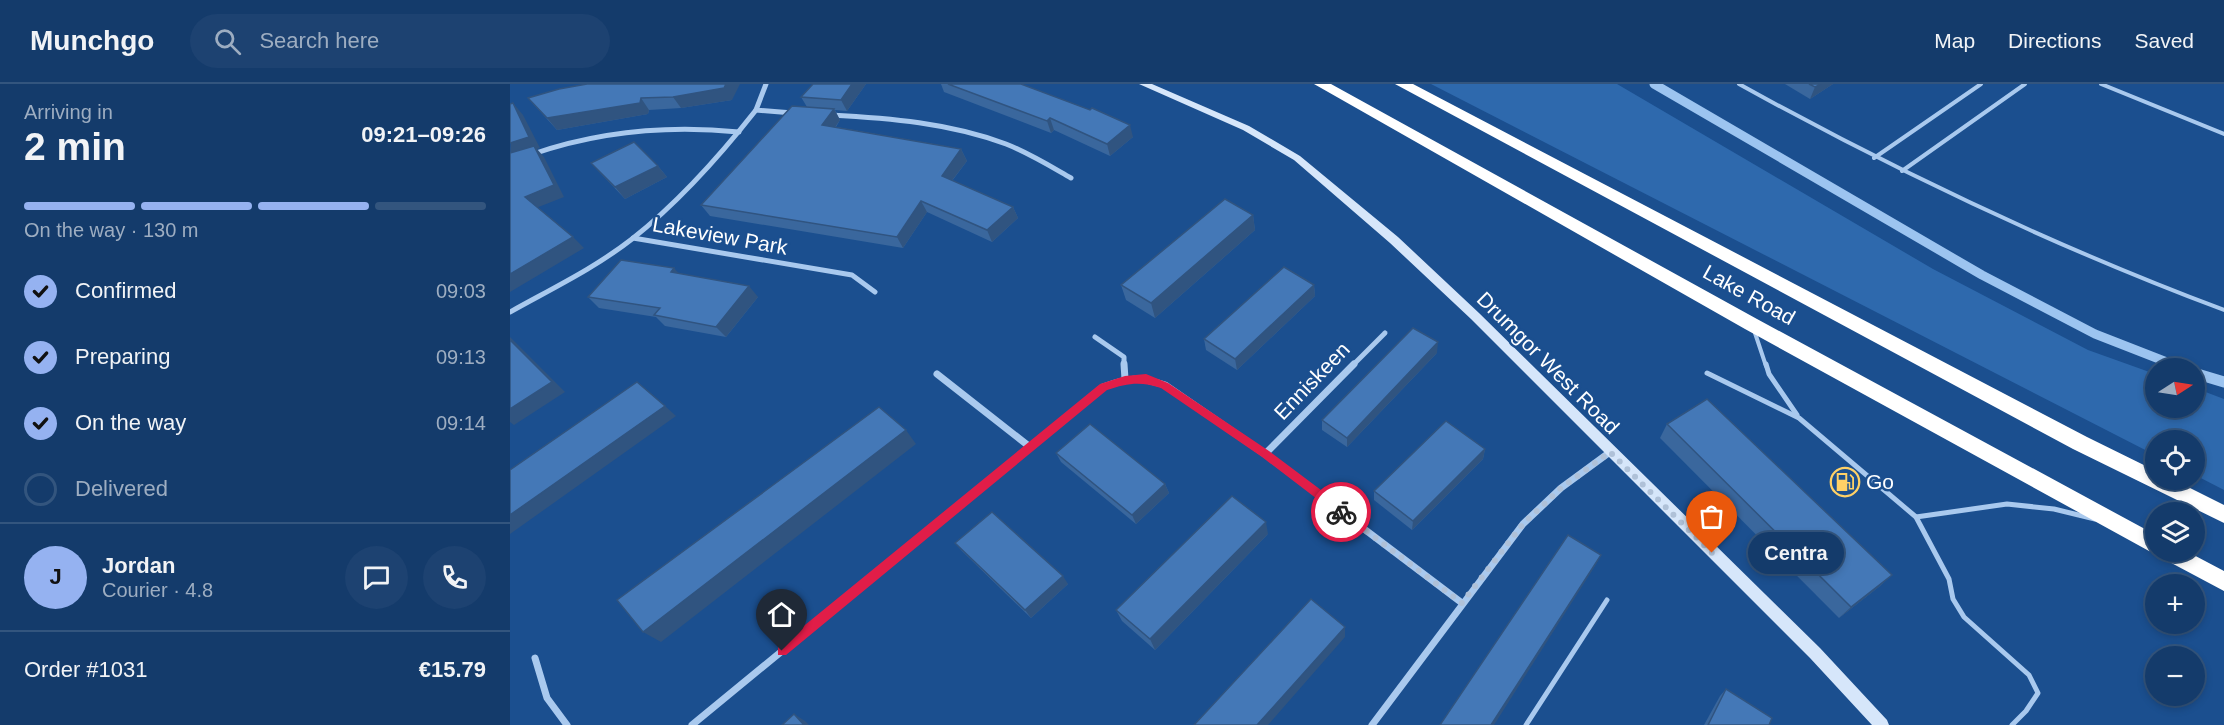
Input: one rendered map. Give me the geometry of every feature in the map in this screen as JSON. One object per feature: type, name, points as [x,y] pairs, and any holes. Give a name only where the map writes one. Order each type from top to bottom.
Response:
[{"type":"highway","name":"Lake Road","points":[[1321,84],[1751,324],[2145,538]]},
{"type":"highway","name":"Lake Road","points":[[1401,84],[2080,443],[2224,514]]},
{"type":"highway","points":[[2187,562],[2224,582]]},
{"type":"street","name":"Lakeview Park","points":[[633,238],[685,191],[739,132],[756,110],[766,84]]},
{"type":"street","name":"Drumgor West Road","points":[[1144,84],[1246,128],[1297,158],[1394,240],[1475,316],[1815,653],[1882,725]]},
{"type":"street","points":[[756,110],[805,114]]},
{"type":"street","points":[[828,115],[914,122],[959,131],[1005,143],[1071,178]]},
{"type":"street","points":[[528,156],[547,149],[616,134],[677,130],[739,132]]},
{"type":"street","name":"Lakeview Park","points":[[633,238],[852,275],[875,292]]},
{"type":"street","points":[[510,312],[590,268],[633,238]]},
{"type":"street","name":"Enniskeen","points":[[1265,454],[1384,333]]},
{"type":"street","points":[[1095,337],[1124,357],[1125,379]]},
{"type":"street","points":[[937,374],[1030,447]]},
{"type":"street","points":[[692,725],[1103,387],[1125,379],[1146,378],[1165,386],[1265,454],[1462,603]]},
{"type":"street","points":[[1372,725],[1523,524],[1561,488],[1610,452]]},
{"type":"street","points":[[535,658],[547,698],[567,725]]},
{"type":"lane","points":[[1739,84],[1874,158],[2136,278],[2224,310]]},
{"type":"lane","points":[[1874,158],[1981,84]]},
{"type":"lane","points":[[1902,171],[2025,84]]},
{"type":"lane","points":[[2101,84],[2224,134]]},
{"type":"lane","points":[[1751,324],[1769,374],[1799,418]]},
{"type":"lane","points":[[1707,373],[1799,418],[1916,517],[1949,579],[1953,599],[1964,617],[2029,675],[2038,693],[2026,711],[2012,725]]},
{"type":"lane","points":[[1916,517],[2007,504],[2054,509],[2123,527]]},
{"type":"lane","points":[[1526,725],[1606,600]]},
{"type":"shaded area","points":[[1431,84],[1617,84],[1933,269],[2088,350],[2145,370],[2145,418],[2205,418],[2205,392],[2224,399],[2224,490],[2205,480],[2205,430],[2145,430],[2145,450]]},
{"type":"building","points":[[587,84],[726,84],[724,88],[673,97],[641,98],[640,103],[547,118],[528,98]]},
{"type":"building","points":[[813,84],[852,84],[841,100],[801,97]]},
{"type":"building","points":[[948,84],[1021,84],[1090,110],[1092,108],[1130,125],[1107,144],[1050,118],[1047,121]]},
{"type":"building","points":[[513,103],[529,137],[510,143],[510,104]]},
{"type":"building","points":[[792,106],[834,109],[822,125],[961,149],[942,176],[1013,207],[987,230],[921,201],[897,237],[701,205]]},
{"type":"building","points":[[634,142],[658,166],[615,187],[591,163]]},
{"type":"building","points":[[534,146],[554,185],[525,197],[573,237],[510,274],[510,153]]},
{"type":"building","points":[[1225,199],[1253,215],[1151,303],[1121,285]]},
{"type":"building","points":[[621,260],[674,268],[671,272],[749,286],[716,327],[654,315],[660,308],[588,297]]},
{"type":"building","points":[[1284,267],[1314,285],[1235,359],[1204,339]]},
{"type":"building","points":[[1413,328],[1438,342],[1347,438],[1322,420]]},
{"type":"building","points":[[510,340],[552,382],[510,409]]},
{"type":"building","points":[[637,382],[665,406],[510,515],[510,470]]},
{"type":"building","points":[[1707,399],[1892,575],[1851,607],[1667,424]]},
{"type":"building","points":[[879,407],[906,430],[643,632],[617,600]]},
{"type":"building","points":[[1446,421],[1485,449],[1413,521],[1374,491]]},
{"type":"building","points":[[1090,424],[1165,484],[1132,515],[1056,453]]},
{"type":"building","points":[[1232,496],[1266,522],[1150,639],[1116,610]]},
{"type":"building","points":[[992,512],[1063,576],[1025,610],[955,543]]},
{"type":"building","points":[[1568,535],[1601,555],[1491,725],[1440,725]]},
{"type":"building","points":[[1311,599],[1345,627],[1257,725],[1194,725]]},
{"type":"building","points":[[1726,689],[1772,718],[1769,725],[1708,725]]},
{"type":"building","points":[[794,714],[804,725],[782,725]]},
{"type":"waterway","points":[[1654,84],[1982,275],[2095,334],[2156,358]]},
{"type":"waterway","points":[[2205,376],[2224,382]]},
{"type":"way so far","points":[[1341,512],[1462,603],[1523,524],[1561,488],[1610,452],[1712,553]]},
{"type":"place","name":"Go","points":[[1845,482]]},
{"type":"place","name":"Centra","points":[[1712,553]]},
{"type":"route","points":[[782,651],[1103,387],[1125,379],[1146,378],[1165,386],[1265,454],[1341,512]]}]
